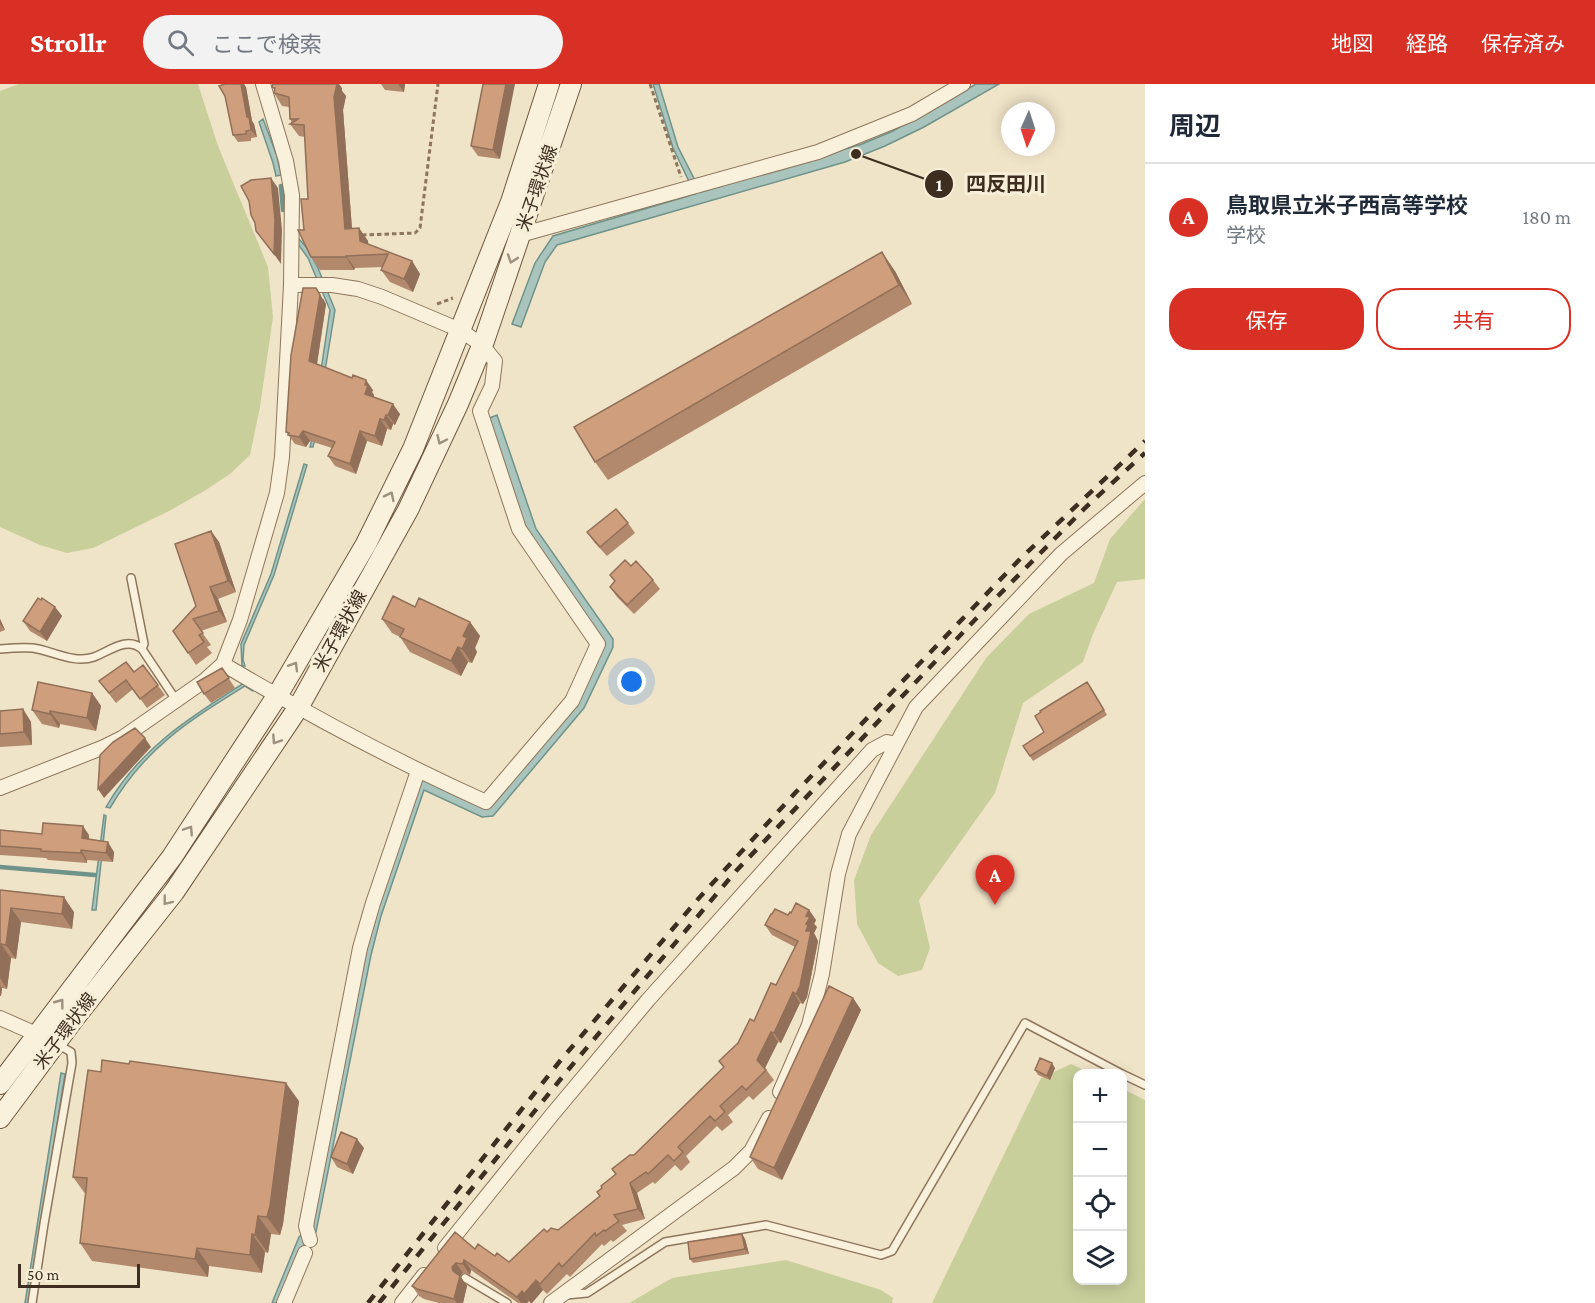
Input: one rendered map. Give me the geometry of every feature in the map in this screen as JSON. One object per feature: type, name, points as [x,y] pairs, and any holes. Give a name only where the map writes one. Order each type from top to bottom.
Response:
[{"type":"main road","name":"米子環状線","points":[[0,1084],[172,857],[276,696],[366,544],[413,449],[511,202],[549,84]]},
{"type":"main road","name":"米子環状線","points":[[0,1119],[55,1044],[174,892],[298,708],[408,510],[458,404],[482,345],[571,84]]},
{"type":"street","points":[[0,788],[122,738],[204,681],[223,664],[240,620],[277,493],[282,457],[291,285],[292,195],[286,161],[263,84]]},
{"type":"street","points":[[520,235],[818,152],[912,114],[963,84]]},
{"type":"street","points":[[223,664],[276,696],[418,771],[486,802],[572,701],[598,644],[519,529],[480,411],[492,386],[495,361],[482,345],[460,330],[358,289],[332,285],[291,285]]},
{"type":"street","points":[[550,1303],[734,1168],[751,1151],[775,1105],[809,1025],[822,974],[838,874],[849,834],[916,706],[1061,554],[1145,483]]},
{"type":"street","points":[[402,1303],[551,1116],[648,1000],[872,750],[887,742],[896,744]]},
{"type":"street","points":[[284,1303],[307,1240],[360,948],[418,771]]},
{"type":"street","points":[[0,1018],[55,1044]]},
{"type":"lane","points":[[131,578],[144,644],[142,649]]},
{"type":"lane","points":[[0,649],[35,648],[64,657],[86,659],[116,646],[130,643],[138,645],[176,700]]},
{"type":"lane","points":[[563,1295],[587,1293],[665,1242],[766,1225],[881,1255],[892,1251],[1025,1023],[1112,1069]]},
{"type":"lane","points":[[32,1303],[73,1056],[55,1044]]},
{"type":"lane","points":[[1127,1076],[1145,1085]]},
{"type":"lane","points":[[465,1278],[507,1303]]},
{"type":"path","points":[[354,236],[415,233],[420,228],[438,84]]},
{"type":"path","points":[[650,84],[692,188]]},
{"type":"green space","points":[[19,84],[198,84],[218,146],[268,267],[273,317],[260,407],[250,455],[231,473],[169,511],[93,548],[67,553],[40,545],[0,527],[0,91]]},
{"type":"green space","points":[[1145,499],[1145,579],[1117,582],[1083,662],[1023,703],[995,793],[919,900],[930,948],[922,970],[898,976],[878,963],[857,924],[854,880],[871,835],[986,658],[1029,614],[1094,583],[1110,539]]},
{"type":"green space","points":[[1071,1064],[1082,1069],[1073,1069],[1073,1285],[1127,1285],[1127,1091],[1145,1100],[1145,1303],[932,1303],[1041,1078]]},
{"type":"green space","points":[[786,1260],[881,1290],[893,1298],[892,1303],[629,1303],[672,1278]]},
{"type":"water","points":[[653,84],[659,84],[678,147],[701,192],[862,144],[893,131],[976,84],[999,84],[924,127],[845,162],[557,245],[545,262],[521,327],[512,324],[535,263],[553,236],[695,194],[673,148]]},
{"type":"water","points":[[263,119],[277,156],[281,175],[276,176],[259,122]]},
{"type":"water","points":[[299,239],[318,268],[335,310],[324,377],[324,402],[313,447],[310,447],[321,402],[320,377],[330,310],[308,258],[298,244]]},
{"type":"water","points":[[497,415],[536,529],[613,639],[613,647],[584,708],[493,816],[482,817],[424,790],[381,916],[371,955],[316,1232],[305,1243],[280,1303],[272,1303],[299,1237],[311,1226],[365,948],[420,778],[488,808],[576,702],[604,644],[523,526],[487,419]]},
{"type":"water","points":[[304,464],[307,465],[274,575],[244,645],[245,666],[242,666],[241,644],[271,574]]},
{"type":"water","points":[[244,683],[255,689],[253,691],[245,686],[169,738],[138,769],[110,808],[106,807],[119,786],[150,751],[185,722]]},
{"type":"water","points":[[104,815],[106,816],[96,910],[92,910]]},
{"type":"water","points":[[61,1073],[65,1074],[29,1303],[25,1303]]},
{"type":"building","points":[[241,84],[251,130],[246,131],[246,134],[233,135],[225,96],[219,86]]},
{"type":"building","points":[[273,84],[337,84],[334,97],[345,229],[359,228],[360,241],[412,261],[404,279],[381,270],[388,254],[311,257],[298,230],[304,230],[301,199],[308,199],[304,125],[290,124],[298,119],[290,119],[289,97],[274,93]]},
{"type":"building","points":[[483,84],[506,84],[493,150],[471,146]]},
{"type":"building","points":[[271,178],[275,220],[274,254],[256,231],[249,201],[241,186],[251,180]]},
{"type":"building","points":[[882,252],[899,285],[595,462],[574,427]]},
{"type":"building","points":[[303,288],[316,288],[320,295],[309,361],[352,378],[353,375],[366,380],[365,385],[368,385],[365,394],[393,404],[384,420],[380,419],[375,436],[360,431],[350,464],[328,456],[335,442],[303,431],[299,437],[288,435],[289,433],[286,432],[291,355]]},
{"type":"building","points":[[616,509],[628,523],[600,547],[587,532]]},
{"type":"building","points":[[211,531],[228,581],[210,587],[219,611],[193,619],[203,633],[199,635],[204,642],[188,653],[173,631],[196,606],[175,544]]},
{"type":"building","points":[[625,560],[631,566],[636,561],[653,580],[627,605],[610,587],[615,581],[610,575]]},
{"type":"building","points":[[393,596],[415,607],[419,598],[470,622],[463,636],[467,638],[462,649],[458,647],[451,661],[400,637],[404,629],[382,619]]},
{"type":"building","points":[[38,598],[41,600],[42,598],[55,607],[40,632],[23,621]]},
{"type":"building","points":[[126,662],[134,672],[143,665],[158,685],[140,699],[126,680],[109,693],[99,681]]},
{"type":"building","points":[[222,668],[229,678],[204,694],[197,682]]},
{"type":"building","points":[[38,682],[92,693],[87,718],[32,710]]},
{"type":"building","points":[[1087,682],[1104,710],[1030,756],[1023,746],[1044,732],[1035,716]]},
{"type":"building","points":[[23,709],[24,732],[0,734],[0,711]]},
{"type":"building","points":[[135,728],[145,738],[98,789],[100,755],[113,742]]},
{"type":"building","points":[[43,823],[83,826],[82,838],[108,842],[106,853],[81,850],[81,853],[41,851],[41,849],[0,846],[0,830],[42,834]]},
{"type":"building","points":[[0,890],[64,897],[62,914],[11,908],[6,945],[1,944],[0,954]]},
{"type":"building","points":[[796,903],[809,910],[806,916],[810,917],[806,924],[808,925],[806,931],[811,931],[800,986],[796,994],[793,992],[774,1033],[771,1032],[757,1060],[766,1070],[746,1090],[742,1086],[720,1106],[725,1112],[715,1121],[710,1116],[678,1147],[683,1152],[674,1161],[668,1155],[648,1174],[646,1172],[630,1183],[638,1209],[614,1215],[619,1221],[596,1236],[595,1233],[562,1267],[559,1263],[540,1284],[536,1280],[524,1294],[522,1291],[517,1297],[464,1260],[463,1264],[456,1263],[452,1267],[453,1271],[460,1276],[454,1299],[412,1286],[455,1232],[475,1249],[478,1244],[495,1256],[497,1253],[509,1262],[544,1229],[547,1232],[551,1228],[558,1230],[600,1196],[597,1192],[602,1188],[601,1186],[616,1174],[612,1169],[630,1155],[634,1155],[724,1067],[719,1061],[738,1043],[750,1019],[754,1021],[771,983],[776,985],[798,941],[765,925],[775,909],[788,915]]},
{"type":"building","points":[[829,986],[853,998],[774,1168],[750,1157]]},
{"type":"building","points":[[1040,1058],[1052,1063],[1047,1076],[1035,1070]]},
{"type":"building","points":[[102,1060],[129,1064],[130,1061],[286,1083],[270,1206],[267,1217],[258,1216],[255,1235],[252,1234],[250,1255],[197,1248],[195,1259],[80,1243],[87,1178],[73,1177],[88,1070],[101,1072]]},
{"type":"building","points":[[341,1132],[357,1139],[347,1164],[331,1157]]},
{"type":"building","points":[[742,1234],[745,1249],[690,1259],[688,1242]]},
{"type":"waterway","points":[[281,186],[283,210]]},
{"type":"waterway","points":[[0,867],[95,875]]},
{"type":"railway","points":[[368,1303],[560,1061],[699,898],[796,792],[1021,558],[1145,441]]},
{"type":"railway","points":[[379,1303],[568,1070],[736,871],[989,605],[1085,508],[1145,453]]},
{"type":"place","name":"四反田川","points":[[856,154]]},
{"type":"place","name":"鳥取県立米子西高等学校","points":[[995,905]]}]
